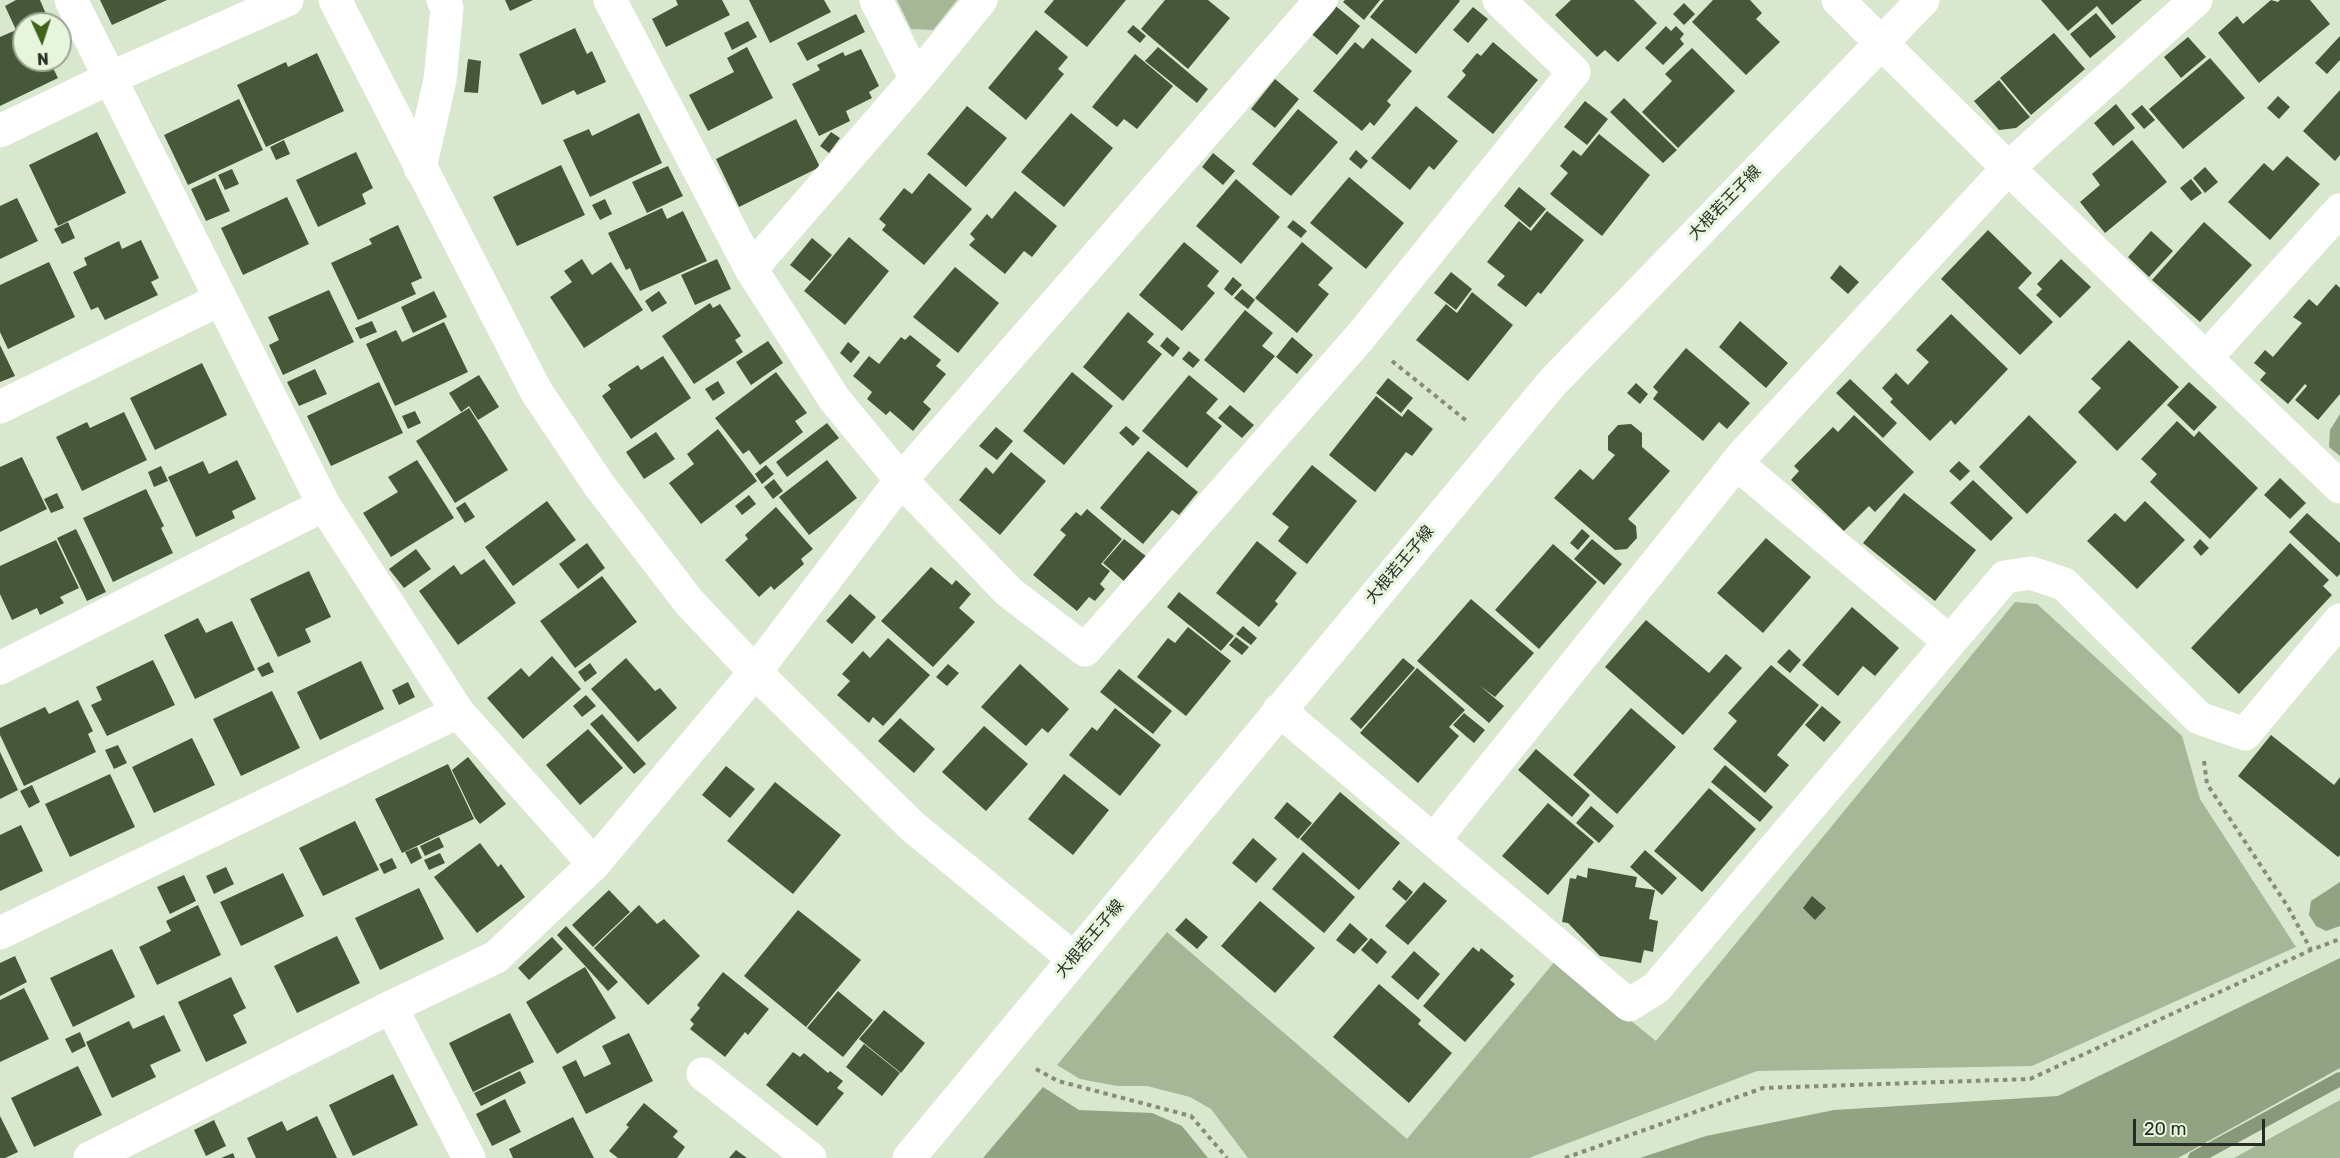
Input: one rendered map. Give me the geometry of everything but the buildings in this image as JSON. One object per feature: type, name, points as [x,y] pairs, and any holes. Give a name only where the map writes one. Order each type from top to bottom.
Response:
[{"type":"street","points":[[71,0],[324,505],[458,712],[594,864]]},
{"type":"street","points":[[0,131],[110,78],[287,0]]},
{"type":"street","points":[[335,0],[536,391],[599,485],[689,602],[755,672],[912,826],[1073,958]]},
{"type":"street","points":[[420,168],[440,80],[447,8],[443,0]]},
{"type":"street","points":[[610,0],[751,269],[835,400],[901,480],[1009,592],[1085,650],[1361,336],[1574,72],[1499,0]]},
{"type":"street","points":[[876,0],[916,79]]},
{"type":"street","points":[[751,269],[916,79],[981,0]]},
{"type":"street","points":[[90,1158],[496,957],[594,864],[755,672],[901,480],[1321,0]]},
{"type":"street","points":[[1838,0],[2008,168],[2340,487]]},
{"type":"street","name":"大根若王子線","points":[[909,1158],[1552,383],[1923,0]]},
{"type":"street","points":[[1434,840],[1736,463],[2008,168],[2196,0]]},
{"type":"street","points":[[2206,358],[2340,210]]},
{"type":"street","points":[[0,407],[221,299]]},
{"type":"street","points":[[1736,463],[1950,642]]},
{"type":"street","points":[[0,668],[324,505]]},
{"type":"street","points":[[1279,710],[1629,1005],[1656,988],[2005,577],[2031,573],[2064,584],[2199,718],[2245,734],[2340,620]]},
{"type":"street","points":[[0,933],[458,712]]},
{"type":"street","points":[[391,1007],[469,1158]]},
{"type":"street","points":[[703,1074],[810,1158]]},
{"type":"path","points":[[1361,336],[1470,424]]},
{"type":"path","points":[[2199,718],[2207,784],[2288,907],[2311,950]]},
{"type":"path","points":[[1565,1158],[1763,1088],[2030,1079],[2311,950],[2340,939]]},
{"type":"path","points":[[999,1048],[1058,1081],[1191,1116],[1227,1158]]},
{"type":"green space","points":[[897,0],[957,0],[933,30],[911,29]]},
{"type":"green space","points":[[2340,414],[2340,456],[2329,447],[2330,430]]},
{"type":"green space","points":[[2015,602],[2037,604],[2182,736],[2200,799],[2296,947],[2032,1066],[1757,1071],[1529,1158],[1248,1158],[1211,1109],[1190,1097],[1147,1086],[1117,1086],[1080,1079],[1057,1065],[1167,932],[1407,1139],[1556,960],[1656,1041]]},
{"type":"green space","points":[[2340,882],[2340,926],[2326,931],[2316,926],[2309,915],[2311,901]]},
{"type":"green space","points":[[2340,958],[2340,1068],[2178,1158],[1640,1158],[1706,1136],[1834,1110],[2058,1096]]},
{"type":"green space","points":[[1043,1087],[1079,1110],[1152,1113],[1182,1126],[1208,1158],[983,1158]]},
{"type":"green space","points":[[2340,1100],[2340,1158],[2234,1158]]},
{"type":"waterway","points":[[2195,1158],[2340,1079]]}]
